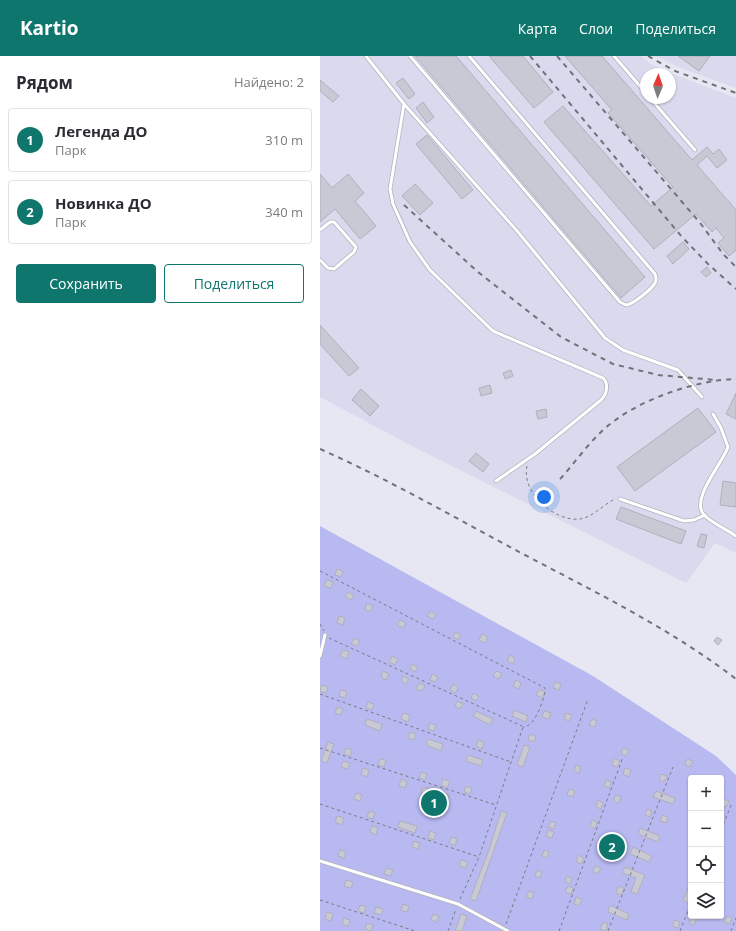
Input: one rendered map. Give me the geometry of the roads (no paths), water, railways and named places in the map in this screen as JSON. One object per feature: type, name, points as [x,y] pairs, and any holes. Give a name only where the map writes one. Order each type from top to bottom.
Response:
[{"type":"lane","points":[[366,56],[404,104],[518,232],[605,338],[623,350],[678,370],[702,397]]},
{"type":"lane","points":[[410,56],[620,302],[626,305],[632,304],[655,284],[655,274],[469,56]]},
{"type":"lane","points":[[614,56],[640,86]]},
{"type":"lane","points":[[404,104],[390,189],[393,204],[410,242],[430,270],[494,331],[603,378],[607,385],[606,393],[601,400],[535,454],[496,481]]},
{"type":"lane","points":[[655,104],[695,150]]},
{"type":"lane","points":[[320,230],[330,222],[334,222],[356,247],[354,252],[334,269],[328,268],[320,261]]},
{"type":"lane","points":[[713,414],[721,428],[728,447],[701,495],[700,504],[704,515],[736,536]]},
{"type":"lane","points":[[620,499],[684,521],[694,520],[704,515]]},
{"type":"lane","points":[[320,656],[325,635]]},
{"type":"lane","points":[[320,861],[458,904],[508,931]]},
{"type":"railway","points":[[530,56],[682,237],[708,264],[736,289]]},
{"type":"railway","points":[[557,56],[701,224],[723,254],[736,267]]},
{"type":"railway","points":[[648,56],[675,71],[736,93]]},
{"type":"railway","points":[[404,205],[478,272],[561,337],[613,364],[658,375],[716,380]]},
{"type":"railway","points":[[560,479],[598,435],[611,423],[626,413],[662,395],[681,389],[719,380],[736,379]]},
{"type":"railway","points":[[320,449],[398,487],[633,612],[686,644],[736,679]]},
{"type":"place","name":"Легенда ДО","points":[[434,803]]},
{"type":"place","name":"Новинка ДО","points":[[612,847]]}]
